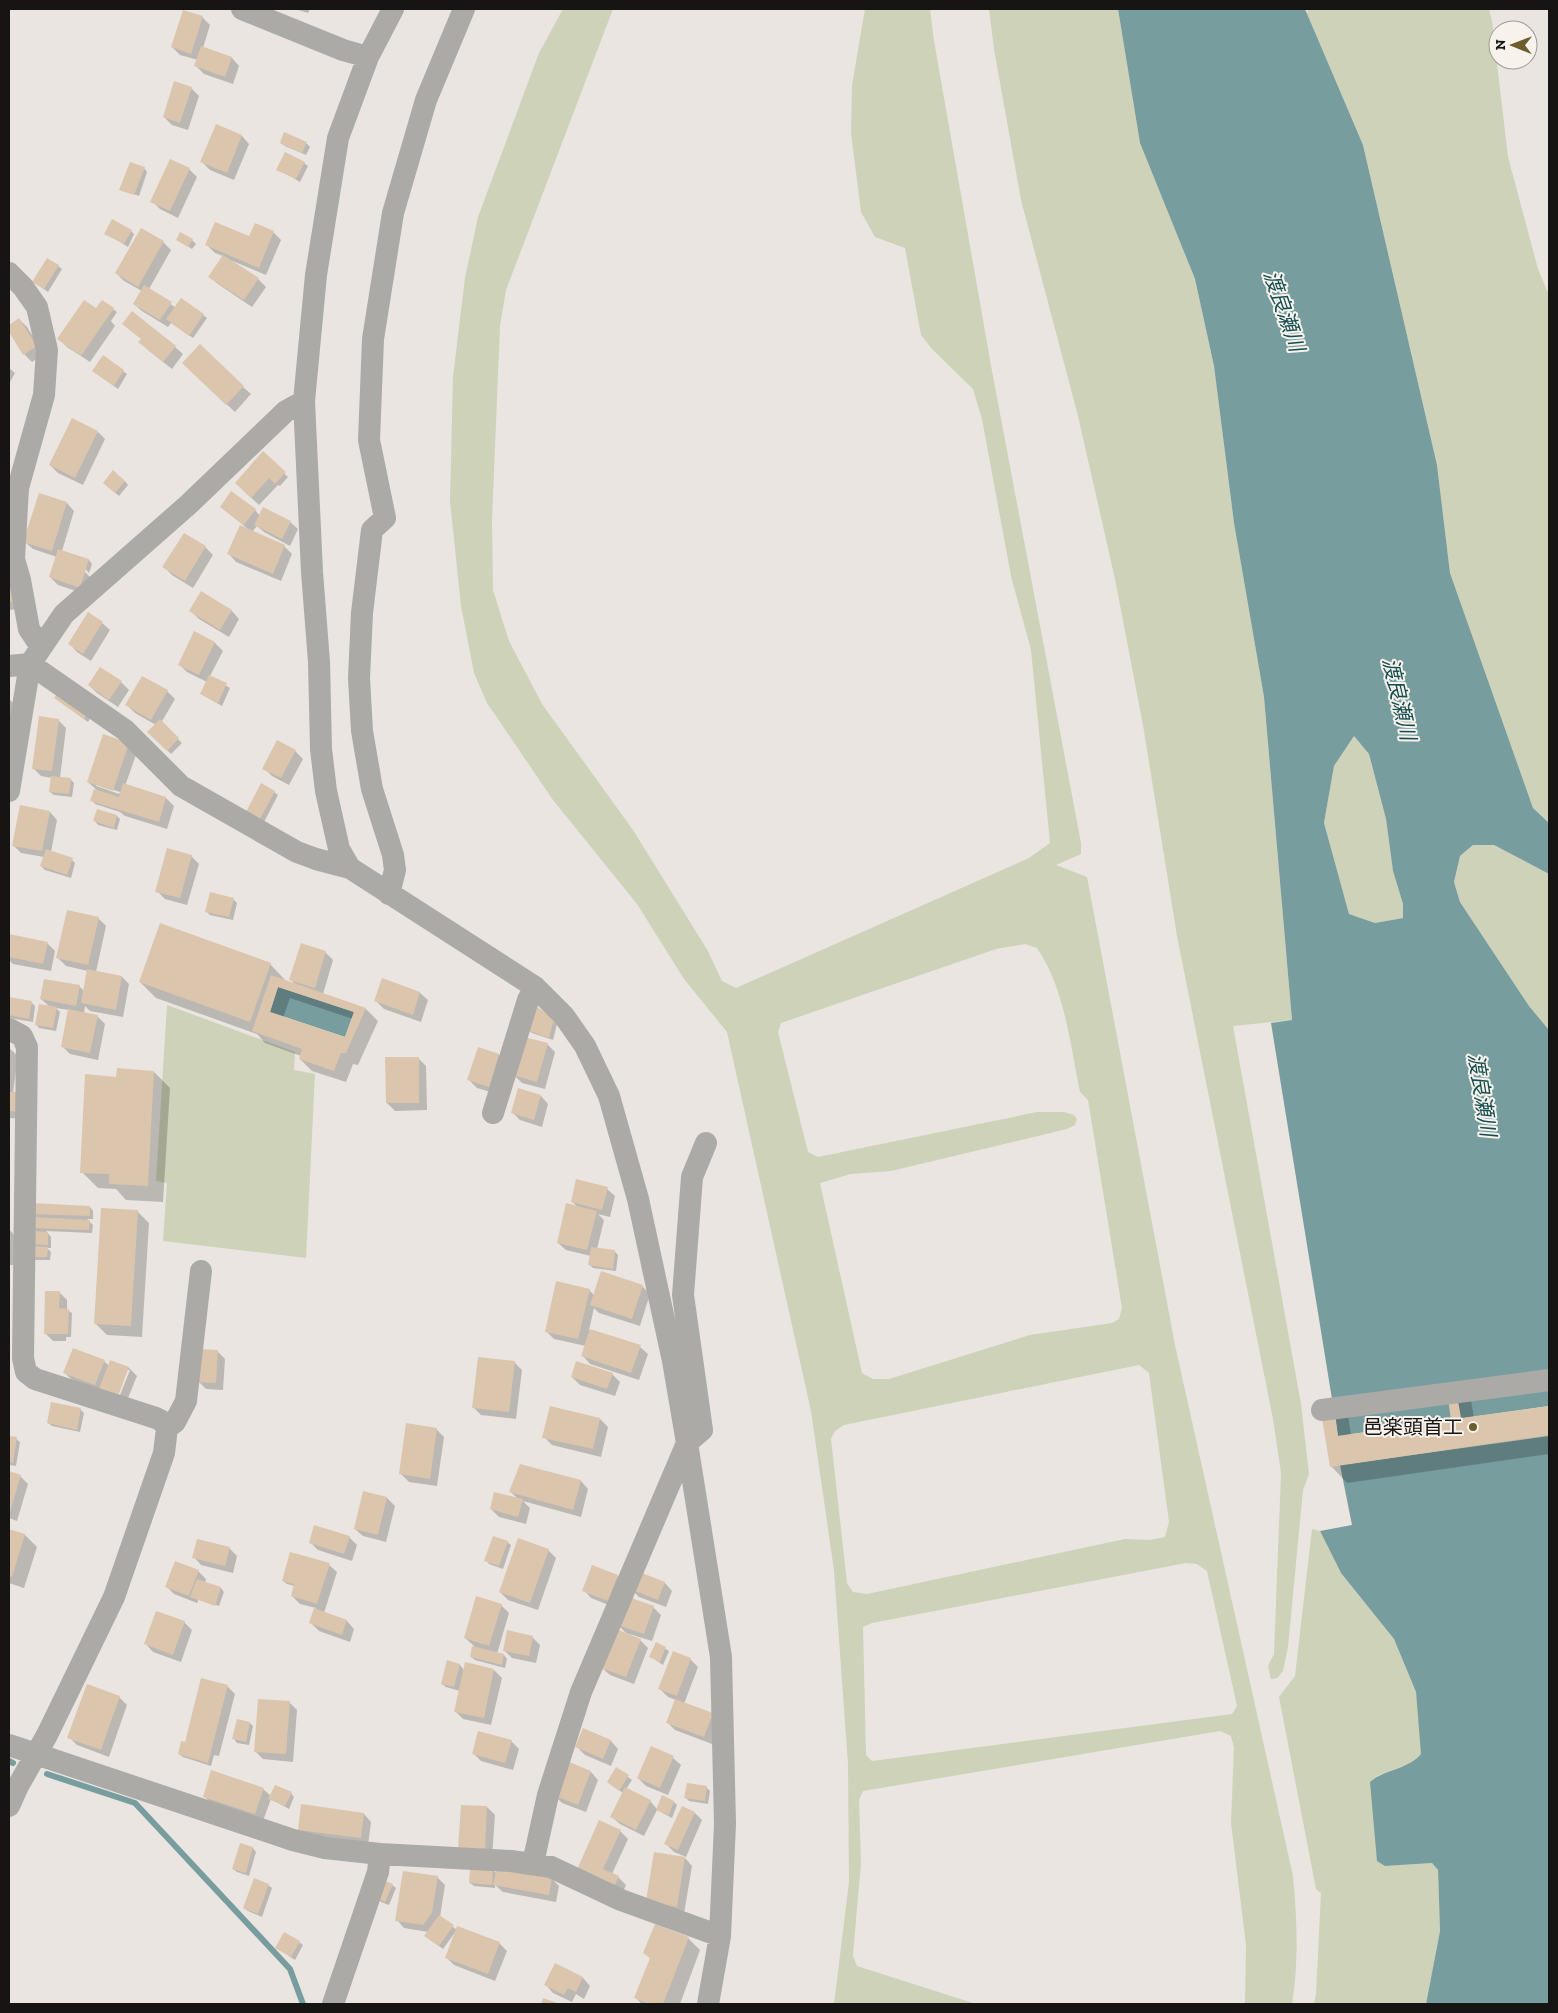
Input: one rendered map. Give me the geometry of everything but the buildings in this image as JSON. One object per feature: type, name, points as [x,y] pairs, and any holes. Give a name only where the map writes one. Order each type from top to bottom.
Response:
[{"type":"street","points":[[242,9],[343,50],[368,57]]},
{"type":"street","points":[[350,868],[336,840],[326,791],[321,749],[319,662],[312,572],[304,401],[316,275],[338,138],[368,57],[393,9]]},
{"type":"street","points":[[389,894],[395,870],[393,855],[372,789],[362,731],[360,678],[362,613],[372,530],[385,518],[369,440],[373,339],[396,204],[426,100],[464,9]]},
{"type":"street","points":[[9,273],[23,287],[37,308],[47,350],[44,395],[18,488],[14,559],[29,629],[27,659],[9,790]]},
{"type":"street","points":[[27,659],[64,614],[189,504],[286,411],[304,401]]},
{"type":"street","points":[[27,659],[125,730],[181,786],[297,852],[316,860],[350,868],[535,987],[564,1016],[586,1046],[598,1069],[611,1103],[638,1199],[673,1361],[721,1658],[725,1824],[720,1936],[708,2004]]},
{"type":"street","points":[[493,1113],[528,1000],[535,987]]},
{"type":"street","points":[[9,1029],[22,1036],[27,1047],[23,1358],[18,1376],[35,1378],[156,1418],[167,1428]]},
{"type":"street","points":[[532,1863],[548,1795],[581,1692],[687,1443],[702,1430],[683,1295],[692,1177],[706,1144]]},
{"type":"street","points":[[9,1806],[47,1735],[114,1597],[164,1453],[167,1428],[175,1422],[186,1401],[200,1271]]},
{"type":"street","points":[[1322,1410],[1549,1380]]},
{"type":"street","points":[[9,1745],[293,1840],[325,1848],[380,1854],[532,1863],[551,1867],[621,1900],[720,1936]]},
{"type":"street","points":[[333,2004],[378,1872],[380,1854]]},
{"type":"green space","points":[[563,9],[613,9],[506,290],[500,326],[492,520],[493,590],[509,641],[542,704],[633,830],[708,951],[722,981],[736,988],[1029,858],[1050,843],[1031,650],[1011,576],[982,419],[973,389],[932,349],[921,335],[905,248],[875,237],[861,212],[851,133],[852,85],[865,9],[930,9],[992,371],[1081,843],[1081,854],[1056,865],[1087,877],[1175,1345],[1293,1876],[1297,1940],[1292,2004],[1245,2004],[1246,1945],[1231,1823],[1234,1748],[1231,1736],[1220,1731],[863,1791],[859,1800],[861,1863],[853,1956],[857,1966],[976,2004],[834,2004],[849,1882],[848,1764],[834,1570],[811,1411],[727,1032],[684,979],[637,904],[553,800],[487,703],[474,673],[461,606],[450,501],[453,377],[465,278],[478,217],[539,53]],"holes":[[[1025,944],[1037,948],[1054,981],[1065,1017],[1080,1092],[1088,1100],[1122,1308],[1119,1319],[1112,1323],[1030,1335],[889,1379],[873,1379],[862,1373],[820,1183],[851,1174],[891,1171],[1067,1129],[1075,1125],[1077,1119],[1074,1115],[1064,1112],[1037,1112],[818,1157],[808,1152],[778,1032],[781,1023],[996,949]],[[1139,1365],[1149,1373],[1169,1522],[1165,1537],[1150,1540],[1125,1539],[867,1594],[853,1592],[847,1583],[831,1439],[835,1431],[844,1425]],[[1186,1563],[1197,1564],[1207,1571],[1237,1706],[1232,1714],[872,1761],[866,1755],[863,1627],[872,1623]]]},
{"type":"green space","points":[[989,9],[1118,9],[1140,143],[1195,279],[1214,366],[1234,523],[1264,697],[1292,1020],[1233,1026],[1301,1404],[1309,1474],[1303,1490],[1288,1647],[1283,1671],[1277,1678],[1271,1679],[1268,1666],[1274,1654],[1281,1473],[1273,1419],[1177,936],[1143,725],[1115,579],[1078,416],[1021,200],[994,49]]},
{"type":"green space","points":[[1308,9],[1489,9],[1492,20],[1488,20],[1488,70],[1498,70],[1508,157],[1538,269],[1549,295],[1549,823],[1533,808],[1450,573],[1437,465],[1363,145],[1307,14]]},
{"type":"green space","points":[[1354,736],[1369,754],[1386,819],[1393,871],[1403,904],[1403,918],[1375,923],[1349,914],[1324,823],[1334,766]]},
{"type":"green space","points":[[1473,845],[1494,845],[1549,874],[1549,1030],[1529,1006],[1460,902],[1454,882],[1460,856]]},
{"type":"green space","points":[[167,1005],[295,1052],[294,1070],[315,1074],[306,1258],[163,1241],[167,1183],[156,1181]]},
{"type":"green space","points":[[1312,1529],[1320,1531],[1341,1573],[1394,1639],[1416,1692],[1422,1754],[1416,1761],[1377,1776],[1385,1866],[1432,1863],[1438,1870],[1440,1931],[1426,2004],[1314,2004],[1321,1893],[1316,1889],[1279,1697],[1295,1676]]},
{"type":"water","name":"渡良瀬川","points":[[1118,9],[1305,9],[1363,145],[1437,465],[1450,573],[1533,808],[1549,823],[1549,874],[1494,845],[1473,845],[1460,856],[1454,882],[1460,902],[1529,1006],[1549,1030],[1549,1406],[1338,1436],[1271,1023],[1292,1020],[1264,697],[1234,523],[1214,366],[1195,279],[1140,143]],"holes":[[[1354,736],[1369,754],[1386,819],[1393,871],[1403,904],[1403,918],[1375,923],[1349,914],[1324,823],[1334,766]]]},
{"type":"water","points":[[278,987],[354,1012],[345,1037],[270,1012]]},
{"type":"water","points":[[1549,1436],[1549,2004],[1426,2004],[1440,1931],[1438,1870],[1432,1863],[1385,1866],[1377,1861],[1370,1782],[1383,1774],[1410,1763],[1421,1754],[1416,1692],[1394,1639],[1341,1573],[1320,1531],[1352,1525],[1340,1465]]},
{"type":"waterway","points":[[9,1761],[13,1763]]},
{"type":"waterway","points":[[47,1774],[135,1803],[290,1969],[303,2004]]},
{"type":"place","name":"邑楽頭首工","points":[[1473,1427]]}]
